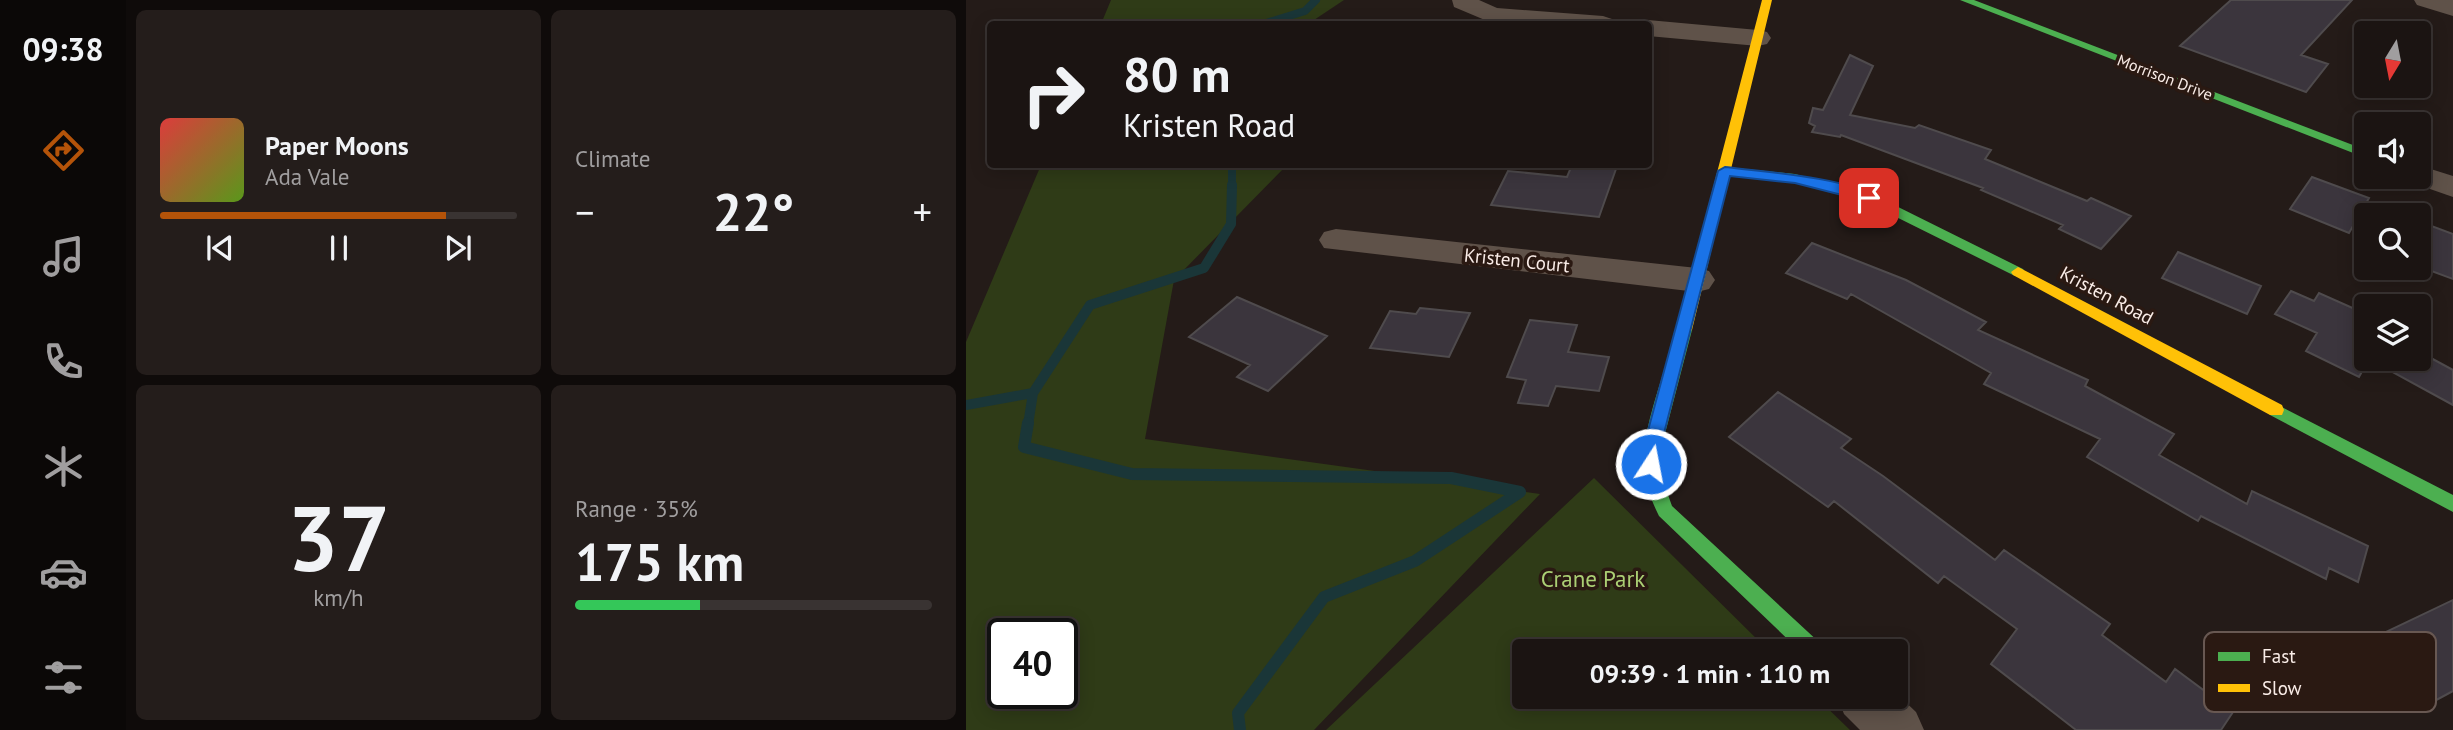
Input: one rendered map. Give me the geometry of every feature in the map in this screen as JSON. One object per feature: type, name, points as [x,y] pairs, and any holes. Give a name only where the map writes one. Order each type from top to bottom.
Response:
[{"type":"street","points":[[1767,0],[1698,280],[1652,449],[1651,464],[1657,496],[1665,511],[1801,639]]},
{"type":"street","name":"Morrison Drive","points":[[1965,0],[2354,149]]},
{"type":"street","points":[[2426,0],[2453,8]]},
{"type":"street","points":[[1462,2],[1492,15],[1566,21]]},
{"type":"street","points":[[1652,29],[1758,38]]},
{"type":"street","name":"Kristen Road","points":[[1725,171],[1795,178],[1869,198],[2008,267],[2453,504]]},
{"type":"street","points":[[2431,179],[2453,187]]},
{"type":"street","name":"Kristen Court","points":[[1336,240],[1698,280]]},
{"type":"street","points":[[1876,709],[1898,730]]},
{"type":"green space","points":[[1111,0],[1344,0],[1312,21],[1102,21]]},
{"type":"green space","points":[[1040,168],[1284,168],[1174,280],[1145,439],[1540,494],[1314,730],[966,730],[966,342]]},
{"type":"green space","name":"Crane Park","points":[[1594,478],[1757,639],[1512,639],[1512,709],[1828,709],[1850,730],[1326,730]]},
{"type":"building","points":[[2231,0],[2352,0],[2301,55],[2328,64],[2306,92],[2180,46]]},
{"type":"building","points":[[1850,55],[1873,66],[1850,115],[1915,128],[1919,125],[1991,150],[1985,159],[2087,201],[2091,198],[2131,216],[2101,249],[2059,229],[2063,225],[1981,190],[1983,188],[1841,135],[1812,132],[1815,126],[1809,123],[1813,108],[1823,110]]},
{"type":"building","points":[[1571,168],[1616,169],[1599,217],[1491,205],[1508,171],[1567,177]]},
{"type":"building","points":[[2312,177],[2369,198],[2366,203],[2354,203],[2354,224],[2349,233],[2290,209]]},
{"type":"building","points":[[2431,226],[2453,234],[2453,279],[2431,271]]},
{"type":"building","points":[[1812,243],[1906,280],[1986,322],[1978,330],[2088,380],[2085,386],[2174,434],[2159,455],[2247,504],[2252,491],[2368,546],[2358,582],[2329,568],[2326,579],[2201,516],[2198,521],[2087,457],[2100,439],[1984,384],[1991,373],[1851,294],[1847,299],[1786,273]]},
{"type":"building","points":[[2178,252],[2261,286],[2247,314],[2162,278]]},
{"type":"building","points":[[2291,291],[2314,301],[2319,293],[2354,309],[2354,371],[2362,371],[2359,377],[2306,351],[2317,333],[2275,314]]},
{"type":"building","points":[[1237,297],[1327,336],[1268,391],[1237,377],[1250,365],[1189,337]]},
{"type":"building","points":[[1420,308],[1470,313],[1449,357],[1370,348],[1390,311],[1416,314]]},
{"type":"building","points":[[1530,320],[1577,325],[1568,352],[1609,357],[1599,391],[1556,386],[1548,406],[1518,403],[1526,380],[1507,377]]},
{"type":"building","points":[[2431,358],[2453,370],[2453,405],[2391,371],[2431,371]]},
{"type":"building","points":[[1778,392],[1851,439],[1841,448],[1995,560],[2004,550],[2110,624],[2102,635],[2166,682],[2175,669],[2204,690],[2204,712],[2233,712],[2221,730],[2076,730],[1991,664],[2017,629],[1944,576],[1938,583],[1834,501],[1828,507],[1729,437]]},
{"type":"building","points":[[2453,600],[2453,691],[2436,700],[2436,632],[2386,632]]},
{"type":"waterway","points":[[1273,21],[1305,11],[1316,0]]},
{"type":"waterway","points":[[1232,168],[1232,185]]},
{"type":"waterway","points":[[1033,393],[1090,305],[1204,268],[1231,224],[1232,185]]},
{"type":"waterway","points":[[966,405],[1033,393]]},
{"type":"waterway","points":[[1028,425],[1033,393]]},
{"type":"waterway","points":[[1028,423],[1024,447],[1132,474],[1451,478],[1520,492],[1415,561],[1324,597],[1238,713],[1240,730]]},
{"type":"traffic: fast","points":[[1965,0],[2354,149]]},
{"type":"traffic: fast","points":[[1725,171],[1795,178],[1869,198],[2018,272]]},
{"type":"traffic: fast","points":[[1684,330],[1652,449],[1654,481],[1665,511],[1801,639]]},
{"type":"traffic: fast","points":[[2276,410],[2453,504]]},
{"type":"traffic: slow","points":[[1684,330],[1767,0]]},
{"type":"traffic: slow","points":[[2018,272],[2276,410]]},
{"type":"route","points":[[1651,464],[1652,449],[1725,171],[1795,178],[1869,198]]}]
